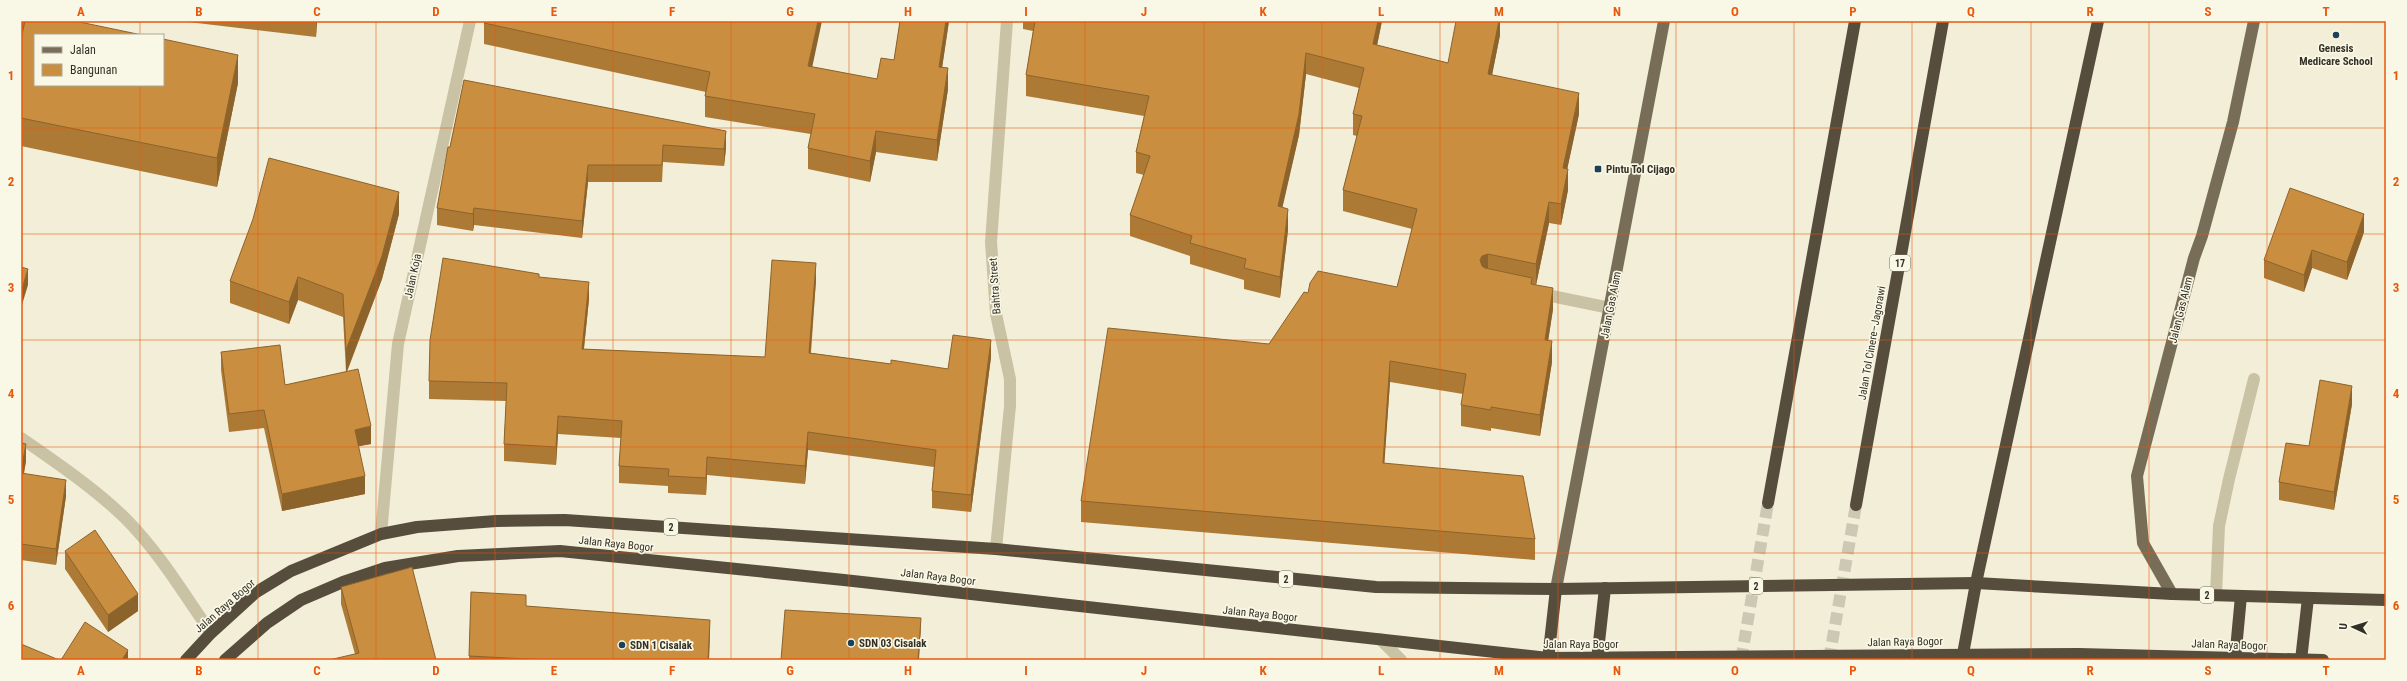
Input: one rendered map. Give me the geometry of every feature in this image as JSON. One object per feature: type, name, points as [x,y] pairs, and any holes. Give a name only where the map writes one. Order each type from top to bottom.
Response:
[{"type":"highway","points":[[1768,503],[1855,21]]},
{"type":"highway","name":"Jalan Tol Cinere–Jagorawi","points":[[1856,505],[1943,21]]},
{"type":"highway","points":[[1963,654],[1976,583],[2098,21]]},
{"type":"highway","name":"Jalan Raya Bogor","points":[[186,660],[211,633],[256,593],[292,571],[381,534],[417,528],[496,522],[565,520],[996,549],[1376,587],[1556,589],[1605,588]]},
{"type":"highway","name":"Jalan Raya Bogor","points":[[225,660],[267,623],[301,600],[378,570],[458,556],[560,551],[844,580],[1548,659],[2079,654],[2323,660]]},
{"type":"highway","points":[[1976,583],[2172,594]]},
{"type":"highway","name":"2","points":[[1605,588],[1976,583]]},
{"type":"highway","points":[[1597,659],[1605,588]]},
{"type":"highway","points":[[1548,659],[1556,589]]},
{"type":"highway","name":"2","points":[[2172,594],[2386,600]]},
{"type":"highway","points":[[2235,659],[2241,596]]},
{"type":"highway","points":[[2302,660],[2308,598]]},
{"type":"highway","points":[[2079,654],[2095,660]]},
{"type":"highway","points":[[1844,660],[1881,655]]},
{"type":"main road","name":"Jalan Gas Alam","points":[[1556,589],[1664,21]]},
{"type":"main road","name":"Jalan Gas Alam","points":[[2172,594],[2143,543],[2137,476],[2194,258],[2202,236],[2233,122],[2254,21]]},
{"type":"street","name":"Jalan Koja","points":[[381,534],[398,344],[470,21]]},
{"type":"street","name":"Bahtra Street","points":[[996,549],[1010,406],[1010,379],[996,314],[991,242],[1007,21]]},
{"type":"street","points":[[1526,290],[1610,308]]},
{"type":"street","points":[[2216,595],[2220,526],[2229,479],[2254,379]]},
{"type":"street","points":[[21,438],[84,483],[125,518],[161,560],[211,633]]},
{"type":"street","points":[[1380,639],[1401,660]]},
{"type":"building","points":[[25,21],[75,21],[137,34],[34,34],[34,86],[164,86],[164,39],[238,55],[217,158],[21,118],[21,39]]},
{"type":"building","points":[[484,21],[818,21],[808,66],[877,79],[881,58],[894,60],[900,21],[946,21],[939,67],[948,68],[937,140],[876,131],[870,161],[808,148],[815,114],[705,96],[710,72],[484,23]]},
{"type":"building","points":[[1035,21],[1378,21],[1373,44],[1448,63],[1456,21],[1499,21],[1488,74],[1579,93],[1563,168],[1568,169],[1561,204],[1549,202],[1536,264],[1488,254],[1482,256],[1480,260],[1482,266],[1485,268],[1532,278],[1531,284],[1553,288],[1545,340],[1552,341],[1540,415],[1491,407],[1491,410],[1461,405],[1466,374],[1390,361],[1383,463],[1523,476],[1535,539],[1081,501],[1108,328],[1269,344],[1304,292],[1308,293],[1310,283],[1318,271],[1397,287],[1417,209],[1343,190],[1362,116],[1353,114],[1364,68],[1306,53],[1299,114],[1278,206],[1288,209],[1280,277],[1244,268],[1246,259],[1190,243],[1192,236],[1130,215],[1150,156],[1136,152],[1149,96],[1026,75]]},
{"type":"building","points":[[464,80],[726,131],[724,149],[663,145],[662,165],[588,165],[582,221],[474,208],[473,214],[437,208],[448,147],[450,147]]},
{"type":"building","points":[[269,158],[399,192],[382,256],[346,350],[343,294],[298,277],[289,302],[230,281],[253,219]]},
{"type":"building","points":[[2290,188],[2364,214],[2347,262],[2312,250],[2304,275],[2264,260]]},
{"type":"building","points":[[443,258],[539,274],[539,277],[589,282],[582,349],[765,357],[772,260],[816,263],[809,353],[891,364],[891,360],[948,369],[953,335],[991,340],[971,495],[932,491],[936,450],[808,432],[805,466],[707,457],[706,478],[668,476],[669,469],[619,466],[622,421],[558,416],[556,447],[504,444],[507,383],[429,381],[430,340]]},
{"type":"building","points":[[21,267],[28,269],[21,292]]},
{"type":"building","points":[[280,345],[285,385],[358,369],[371,426],[355,430],[365,476],[282,494],[264,410],[229,414],[221,352]]},
{"type":"building","points":[[2320,380],[2352,386],[2334,492],[2279,482],[2286,443],[2309,446]]},
{"type":"building","points":[[21,443],[26,444],[21,470]]},
{"type":"building","points":[[21,473],[66,480],[56,549],[21,544]]},
{"type":"building","points":[[95,530],[138,594],[108,615],[65,551]]},
{"type":"building","points":[[412,567],[436,660],[329,660],[359,653],[341,587]]},
{"type":"building","points":[[471,592],[526,595],[526,606],[710,620],[708,660],[546,660],[469,656]]},
{"type":"building","name":"SDN 03 Cisalak","points":[[785,610],[921,618],[918,660],[781,660]]},
{"type":"building","points":[[85,622],[128,650],[122,660],[61,660]]},
{"type":"building","points":[[21,644],[59,660],[21,660]]},
{"type":"tunnel","points":[[1741,660],[1768,503]]},
{"type":"tunnel","points":[[1829,660],[1856,505]]},
{"type":"place","name":"Genesis Medicare School","points":[[2336,35]]},
{"type":"place","name":"Pintu Tol Cijago","points":[[1598,169]]},
{"type":"place","name":"SDN 03 Cisalak","points":[[851,643]]},
{"type":"place","name":"SDN 1 Cisalak","points":[[622,645]]}]
